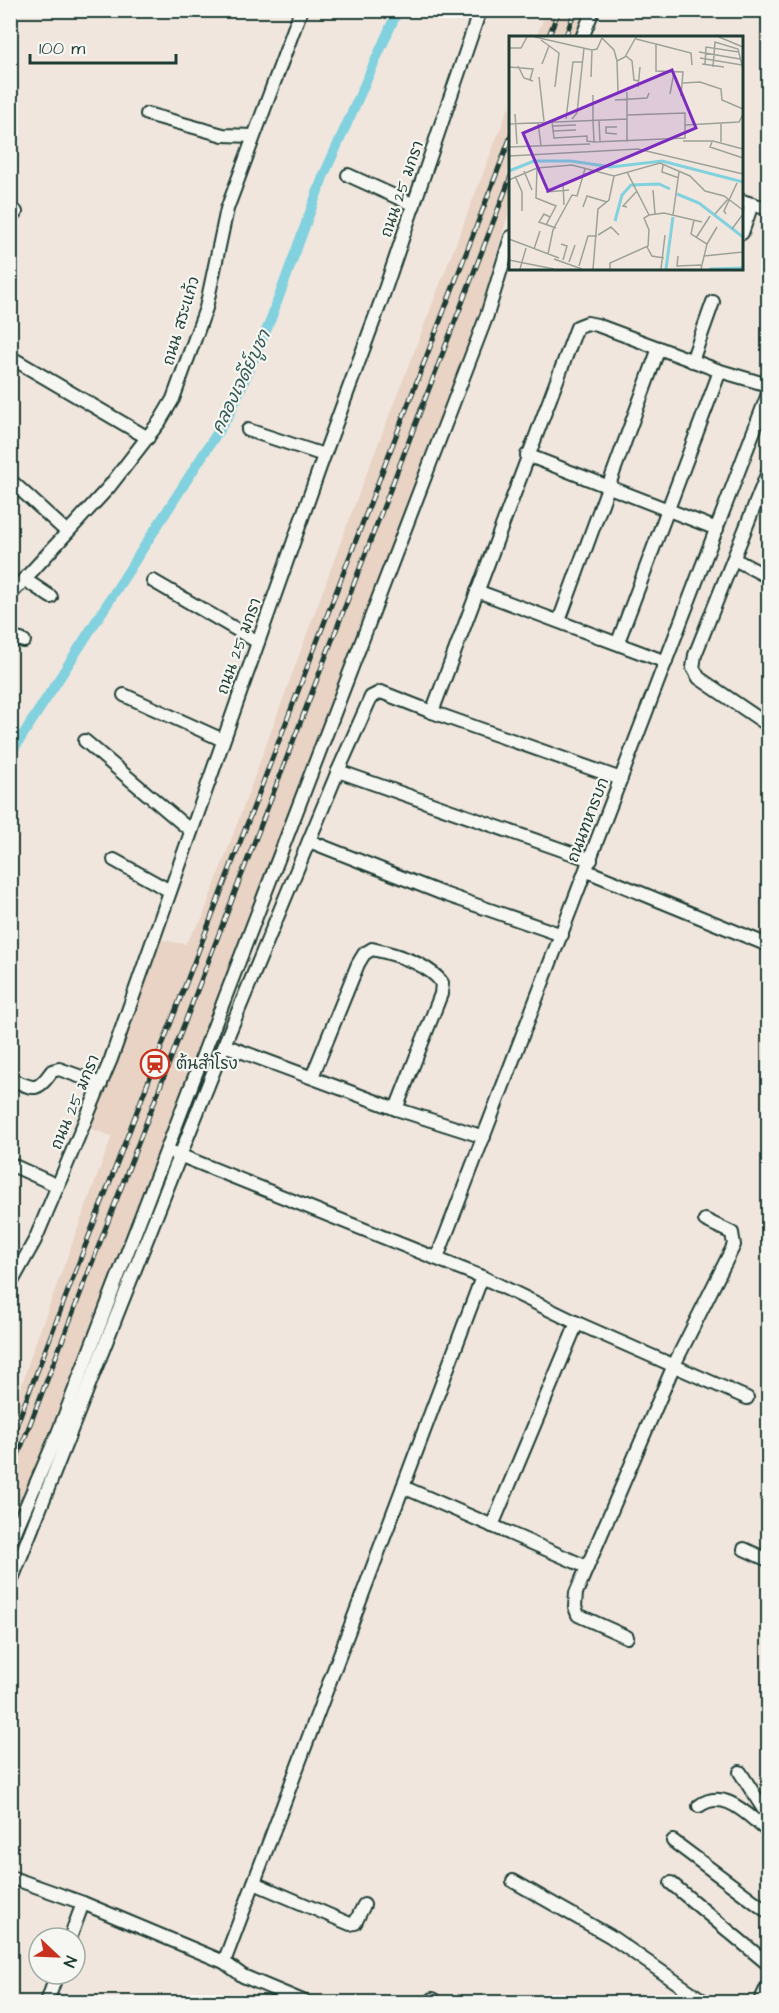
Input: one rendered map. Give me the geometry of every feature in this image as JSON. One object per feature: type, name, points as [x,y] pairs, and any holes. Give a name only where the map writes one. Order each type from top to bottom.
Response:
[{"type":"street","name":"ถนน สระแก้ว","points":[[10,595],[66,531],[109,487],[148,438],[173,399],[206,308],[227,209],[301,10]]},
{"type":"street","name":"ถนน 25 มกรา","points":[[12,1281],[35,1240],[101,1084],[414,205],[480,10]]},
{"type":"street","points":[[583,36],[593,10]]},
{"type":"street","points":[[147,114],[223,135],[253,136]]},
{"type":"street","points":[[348,175],[414,205]]},
{"type":"street","points":[[743,221],[746,202],[768,209]]},
{"type":"street","points":[[10,1542],[58,1434],[483,326],[509,240]]},
{"type":"street","points":[[692,361],[713,302]]},
{"type":"street","points":[[432,712],[577,327],[586,323],[597,325],[720,371],[768,385]]},
{"type":"street","points":[[559,621],[659,348]]},
{"type":"street","points":[[10,357],[148,438]]},
{"type":"street","points":[[618,642],[720,371]]},
{"type":"street","name":"ถนนทหารบก","points":[[437,1258],[768,394]]},
{"type":"street","points":[[248,430],[324,455]]},
{"type":"street","points":[[527,456],[717,529]]},
{"type":"street","points":[[768,472],[695,655],[693,668],[699,678],[768,724]]},
{"type":"street","points":[[10,480],[66,531]]},
{"type":"street","points":[[734,559],[768,577]]},
{"type":"street","points":[[24,579],[51,597]]},
{"type":"street","points":[[153,581],[258,642]]},
{"type":"street","points":[[477,591],[618,642],[666,662]]},
{"type":"street","points":[[10,638],[24,641]]},
{"type":"street","points":[[10,1584],[224,1045],[371,697],[381,692],[621,780]]},
{"type":"street","points":[[124,695],[223,740]]},
{"type":"street","points":[[85,741],[191,831]]},
{"type":"street","points":[[338,771],[589,866],[768,945]]},
{"type":"street","points":[[309,841],[441,893],[562,934]]},
{"type":"street","points":[[114,860],[170,891]]},
{"type":"street","points":[[312,1077],[358,964],[364,954],[372,949],[382,951],[426,968],[442,983],[441,994],[396,1109]]},
{"type":"street","points":[[224,1045],[396,1109],[484,1137]]},
{"type":"street","points":[[10,1079],[35,1088],[40,1087],[52,1071],[59,1069],[101,1084]]},
{"type":"street","points":[[166,1149],[482,1277],[577,1323],[747,1398]]},
{"type":"street","points":[[10,1164],[57,1186]]},
{"type":"street","points":[[627,1637],[578,1615],[575,1607],[576,1593],[674,1365],[734,1245],[732,1233],[705,1220]]},
{"type":"street","points":[[224,1962],[482,1277]]},
{"type":"street","points":[[492,1526],[577,1323]]},
{"type":"street","points":[[403,1487],[587,1567]]},
{"type":"street","points":[[744,1549],[768,1560]]},
{"type":"street","points":[[699,1806],[705,1802],[730,1802],[765,1828],[767,1811],[740,1772]]},
{"type":"street","points":[[673,1841],[768,1912]]},
{"type":"street","points":[[10,1877],[83,1903],[224,1962],[243,1976],[305,2002]]},
{"type":"street","points":[[513,1881],[610,1936],[705,2002]]},
{"type":"street","points":[[254,1883],[350,1924],[355,1923],[364,1905]]},
{"type":"street","points":[[671,1883],[768,1964]]},
{"type":"street","points":[[74,1926],[83,1903]]},
{"type":"street","points":[[760,2002],[768,1985]]},
{"type":"street","points":[[47,2002],[53,1986]]},
{"type":"shaded area","points":[[547,10],[585,11],[575,36],[536,36]]},
{"type":"shaded area","points":[[509,107],[509,211],[482,306],[58,1415],[11,1522],[11,1421],[32,1352],[112,1136],[89,1128],[162,940],[185,944],[202,919],[353,509]]},
{"type":"waterway","name":"คลองเจดีย์บูชา","points":[[10,755],[230,413],[269,324],[323,177],[398,10]]},
{"type":"railway","points":[[549,36],[559,10]]},
{"type":"railway","points":[[566,36],[575,10]]},
{"type":"railway","points":[[10,1442],[509,141]]},
{"type":"railway","points":[[10,1476],[509,181]]},
{"type":"place","name":"ต้นสำโรง","points":[[155,1064]]}]
